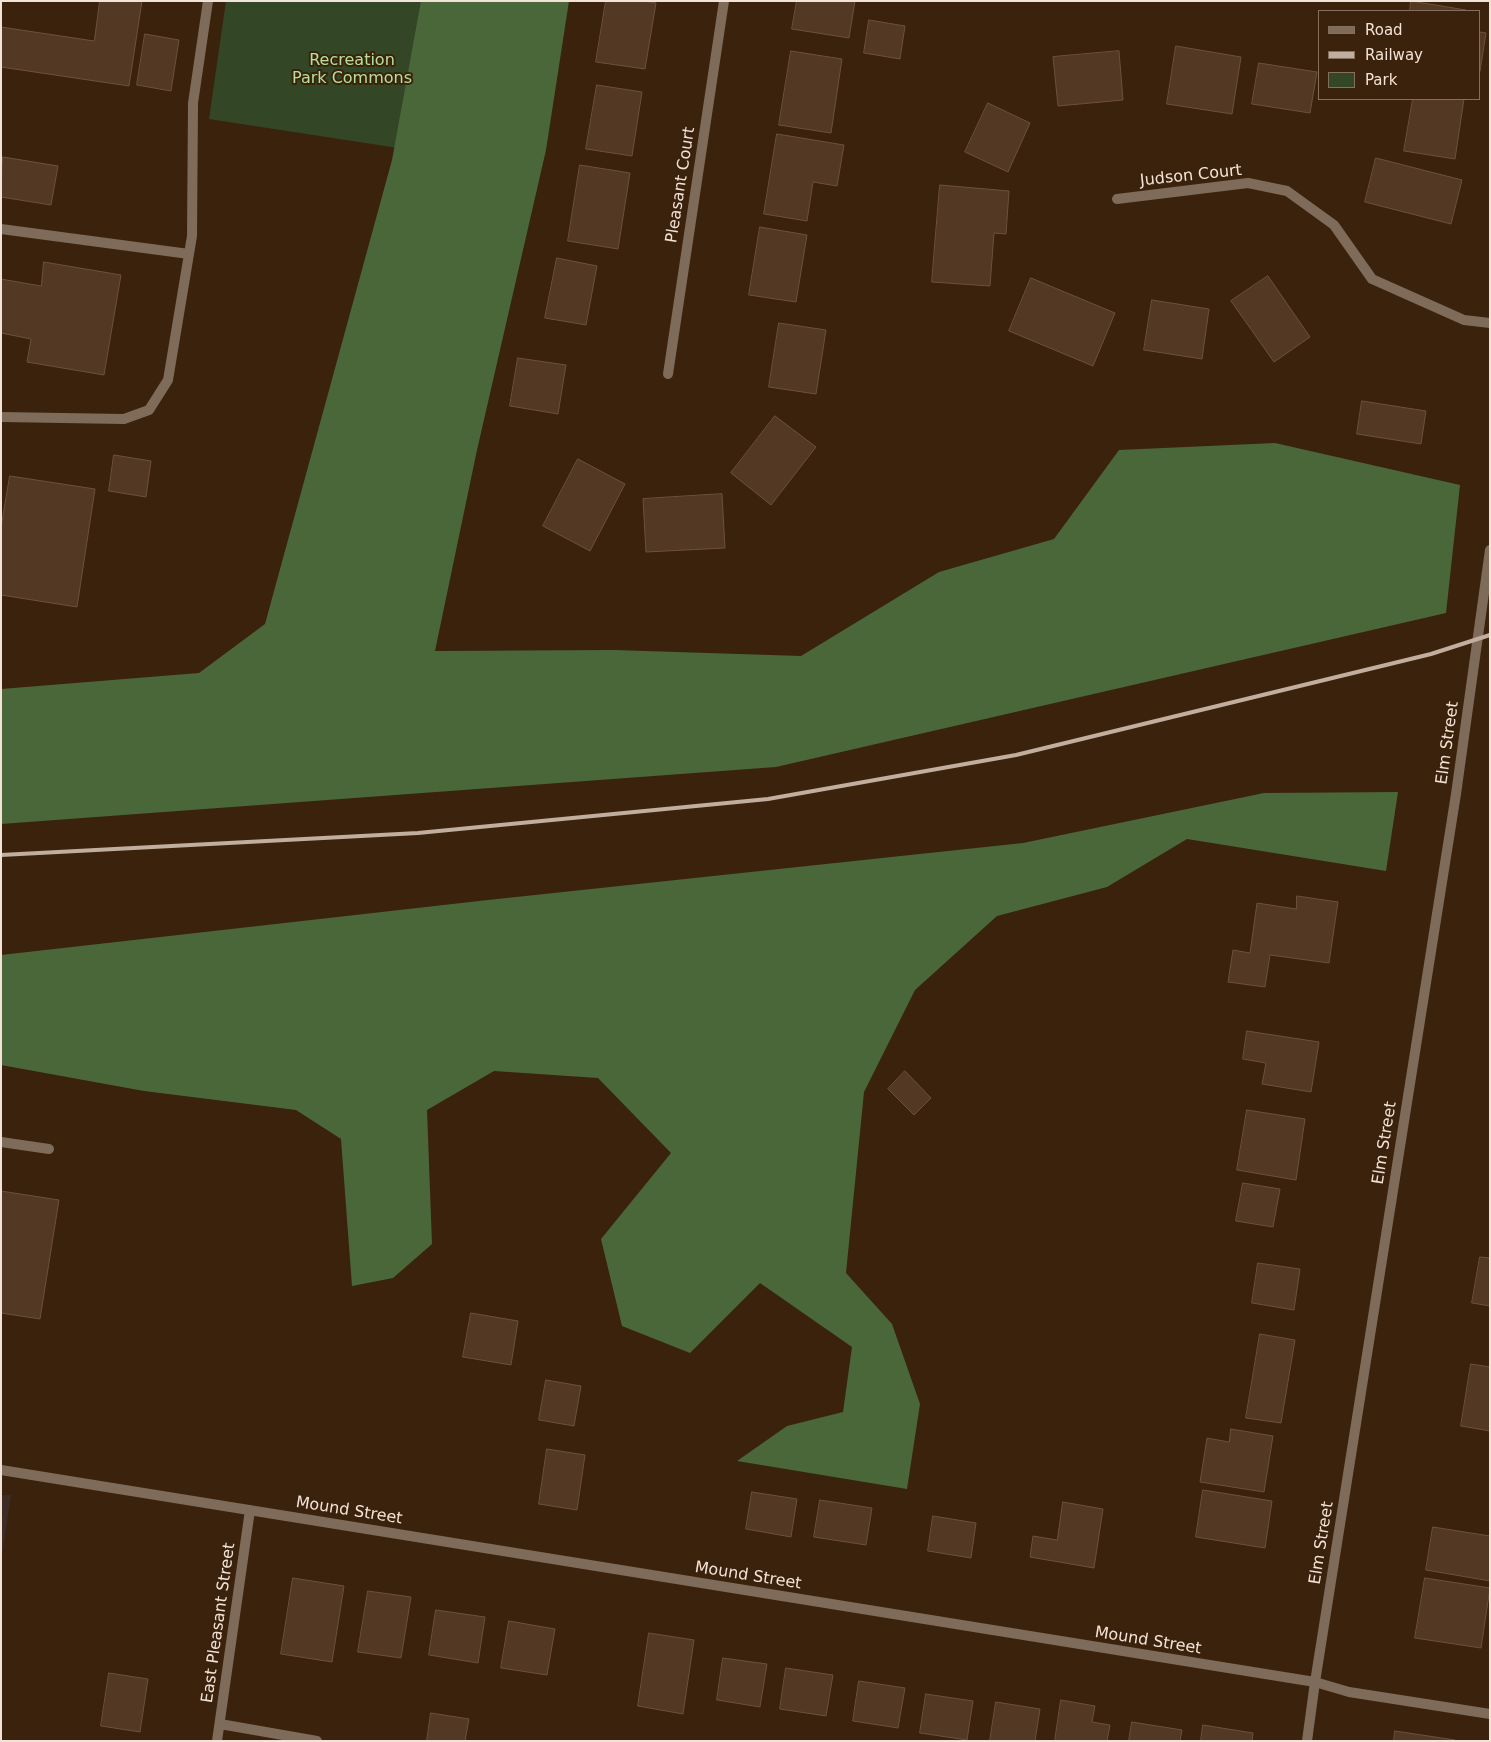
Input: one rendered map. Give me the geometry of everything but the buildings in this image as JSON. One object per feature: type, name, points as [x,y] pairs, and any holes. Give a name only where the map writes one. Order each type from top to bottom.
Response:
[{"type":"street","points":[[1,416],[124,419],[149,410],[168,380],[192,236],[193,103],[208,1]]},
{"type":"street","name":"Pleasant Court","points":[[668,374],[724,1]]},
{"type":"street","name":"Judson Court","points":[[1117,200],[1248,183],[1287,191],[1334,225],[1372,279],[1464,320],[1490,322]]},
{"type":"street","points":[[1,228],[189,254]]},
{"type":"street","name":"Elm Street","points":[[1307,1741],[1456,794],[1490,550]]},
{"type":"street","points":[[1,1142],[49,1149]]},
{"type":"street","name":"Mound Street","points":[[1,1470],[1315,1682],[1349,1692],[1490,1714]]},
{"type":"street","name":"East Pleasant Street","points":[[217,1741],[250,1510]]},
{"type":"street","points":[[220,1724],[317,1741]]},
{"type":"shaded area","points":[[1,1495],[11,1495],[1,1562]]},
{"type":"green space","name":"Recreation Park Commons","points":[[226,1],[435,1],[411,150],[209,119]]},
{"type":"green space","points":[[421,1],[569,1],[546,150],[477,450],[435,651],[614,650],[801,656],[939,572],[1054,539],[1119,450],[1275,443],[1460,485],[1446,613],[776,767],[1,824],[1,689],[199,673],[265,624],[392,160]]},
{"type":"green space","points":[[1398,792],[1386,871],[1187,839],[1107,887],[997,916],[915,990],[864,1092],[846,1273],[892,1324],[920,1404],[907,1489],[737,1461],[787,1426],[843,1412],[852,1347],[760,1283],[690,1353],[622,1326],[601,1239],[671,1153],[598,1078],[494,1071],[427,1110],[432,1244],[393,1278],[352,1286],[341,1139],[296,1110],[144,1091],[1,1065],[1,955],[488,900],[1023,843],[1264,793]]},
{"type":"railway","points":[[1,855],[418,833],[768,799],[1016,755],[1431,654],[1490,635]]}]
